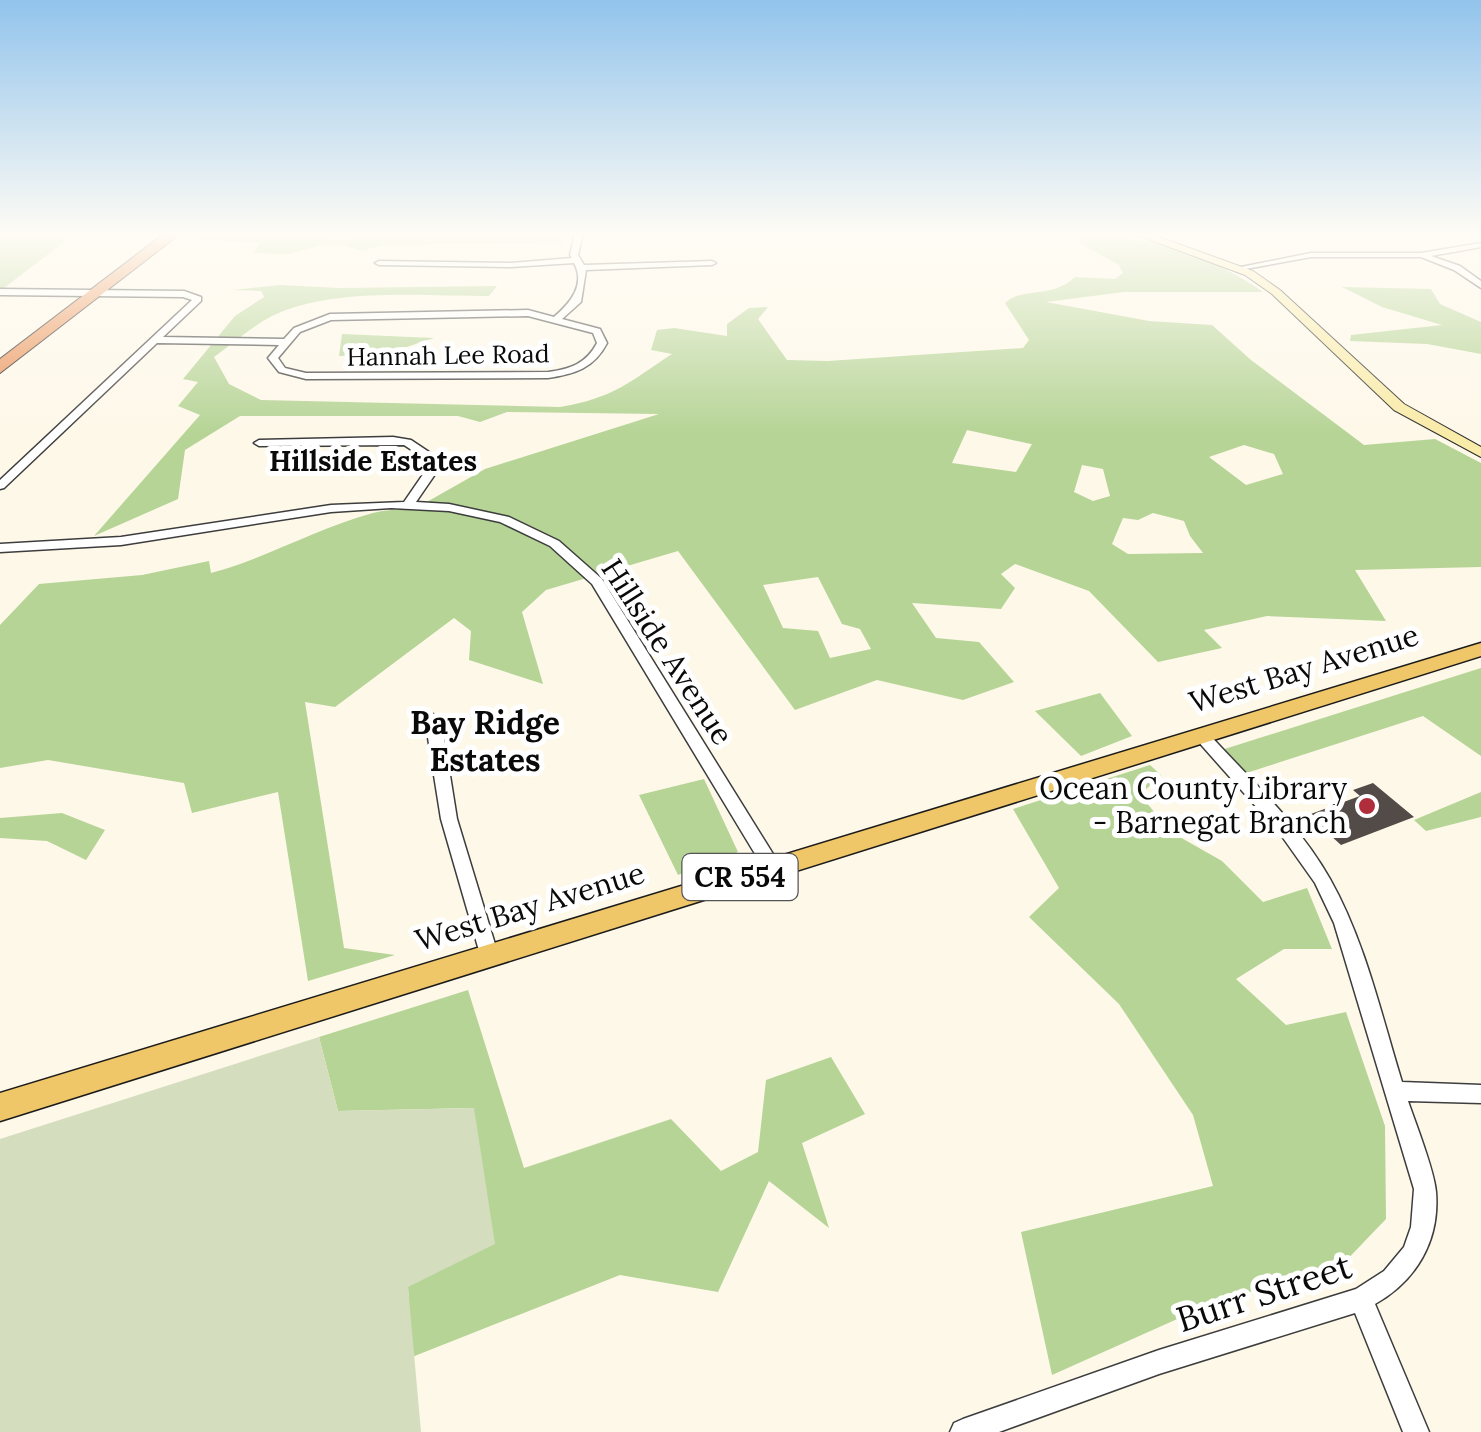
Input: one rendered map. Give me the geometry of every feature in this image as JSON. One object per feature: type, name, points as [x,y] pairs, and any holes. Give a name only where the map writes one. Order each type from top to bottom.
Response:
[{"type":"highway","points":[[0,368],[89,300]]},
{"type":"main road","name":"West Bay Avenue","points":[[0,1107],[1481,649]]},
{"type":"street","points":[[0,486],[197,300]]},
{"type":"street","points":[[558,318],[577,300]]},
{"type":"street","points":[[1284,300],[1399,407],[1481,452]]},
{"type":"street","name":"Hannah Lee Road","points":[[528,314],[597,330],[602,343],[594,360],[584,366],[548,375],[306,376],[288,373],[274,364],[273,358],[286,342],[306,324],[341,316],[528,314]]},
{"type":"street","points":[[156,340],[286,342]]},
{"type":"street","points":[[259,442],[407,442],[429,456],[432,470],[408,505]]},
{"type":"street","name":"Hillside Avenue","points":[[0,548],[98,544],[313,509],[408,505],[508,523],[555,544],[584,566],[648,659],[772,867]]},
{"type":"street","points":[[433,719],[449,819],[489,954]]},
{"type":"street","name":"Burr Street","points":[[962,1432],[1159,1362],[1361,1299],[1389,1284],[1409,1264],[1425,1216],[1425,1189],[1343,922],[1322,880],[1287,830],[1200,735]]},
{"type":"street","points":[[1398,1091],[1481,1094]]},
{"type":"street","points":[[1361,1299],[1416,1432]]},
{"type":"green space","points":[[260,300],[329,300],[272,316],[214,357],[229,384],[261,400],[560,407],[608,394],[672,354],[651,350],[657,330],[674,328],[727,336],[727,324],[749,308],[768,307],[758,319],[787,360],[828,361],[1023,348],[1029,340],[1005,303],[1063,300],[1046,302],[1149,321],[1212,325],[1251,360],[1364,445],[1435,439],[1481,463],[1481,567],[1355,570],[1386,621],[1267,616],[1204,630],[1222,648],[1158,662],[1089,591],[1015,564],[1001,574],[1015,588],[1001,609],[912,603],[936,638],[979,642],[1014,682],[963,700],[877,680],[795,710],[678,551],[546,590],[522,612],[543,684],[469,660],[471,631],[454,618],[335,707],[305,702],[344,948],[395,955],[308,981],[278,792],[192,813],[184,783],[48,760],[0,768],[0,625],[39,584],[142,575],[209,561],[211,573],[373,513],[450,505],[425,503],[485,469],[659,414],[507,412],[480,422],[458,416],[240,416],[185,450],[178,499],[94,536],[200,415],[178,406],[198,382],[183,379],[235,316]],"holes":[[[967,430],[1032,444],[1016,472],[952,463]],[[1244,445],[1274,454],[1283,474],[1246,485],[1209,457]],[[1082,465],[1103,469],[1110,496],[1093,501],[1074,492]],[[1153,513],[1184,521],[1203,553],[1128,554],[1112,544],[1123,518],[1138,520]],[[818,577],[842,624],[860,629],[871,649],[830,658],[818,631],[783,628],[763,585]]]},
{"type":"green space","points":[[1368,300],[1437,300],[1481,322],[1481,354],[1427,344],[1350,341],[1351,335],[1442,325]]},
{"type":"green space","points":[[342,334],[434,338],[385,354],[339,356]]},
{"type":"green space","points":[[1481,668],[1481,756],[1423,716],[1234,777],[1212,753]]},
{"type":"green space","points":[[1100,693],[1132,736],[1081,756],[1035,711]]},
{"type":"green space","points":[[1150,765],[1161,775],[1140,795],[1171,832],[1222,861],[1263,902],[1307,888],[1332,949],[1284,949],[1236,979],[1286,1025],[1346,1012],[1385,1126],[1386,1219],[1338,1269],[1222,1299],[1052,1375],[1021,1232],[1213,1186],[1193,1115],[1119,1004],[1029,917],[1059,888],[1013,809]]},
{"type":"green space","points":[[704,779],[738,852],[678,875],[639,795]]},
{"type":"green space","points":[[1481,792],[1481,817],[1426,831],[1414,820]]},
{"type":"green space","points":[[62,813],[105,830],[86,860],[47,841],[0,838],[0,818]]},
{"type":"green space","points":[[468,990],[524,1168],[671,1119],[721,1171],[758,1152],[766,1080],[831,1057],[865,1114],[802,1143],[829,1228],[769,1181],[718,1292],[620,1275],[412,1357],[408,1287],[474,1108],[338,1111],[319,1037]]},
{"type":"green space","points":[[319,1037],[338,1111],[474,1108],[495,1244],[408,1287],[421,1432],[0,1432],[0,1139]]},
{"type":"building","name":"Ocean County Library - Barnegat Branch","points":[[1373,783],[1414,817],[1341,845],[1308,815],[1360,796],[1353,790]]},
{"type":"place","name":"Ocean County Library - Barnegat Branch","points":[[1367,806]]},
{"type":"district","name":"Hillside Estates","points":[[373,461]]},
{"type":"district","name":"Bay Ridge Estates","points":[[485,742]]}]
